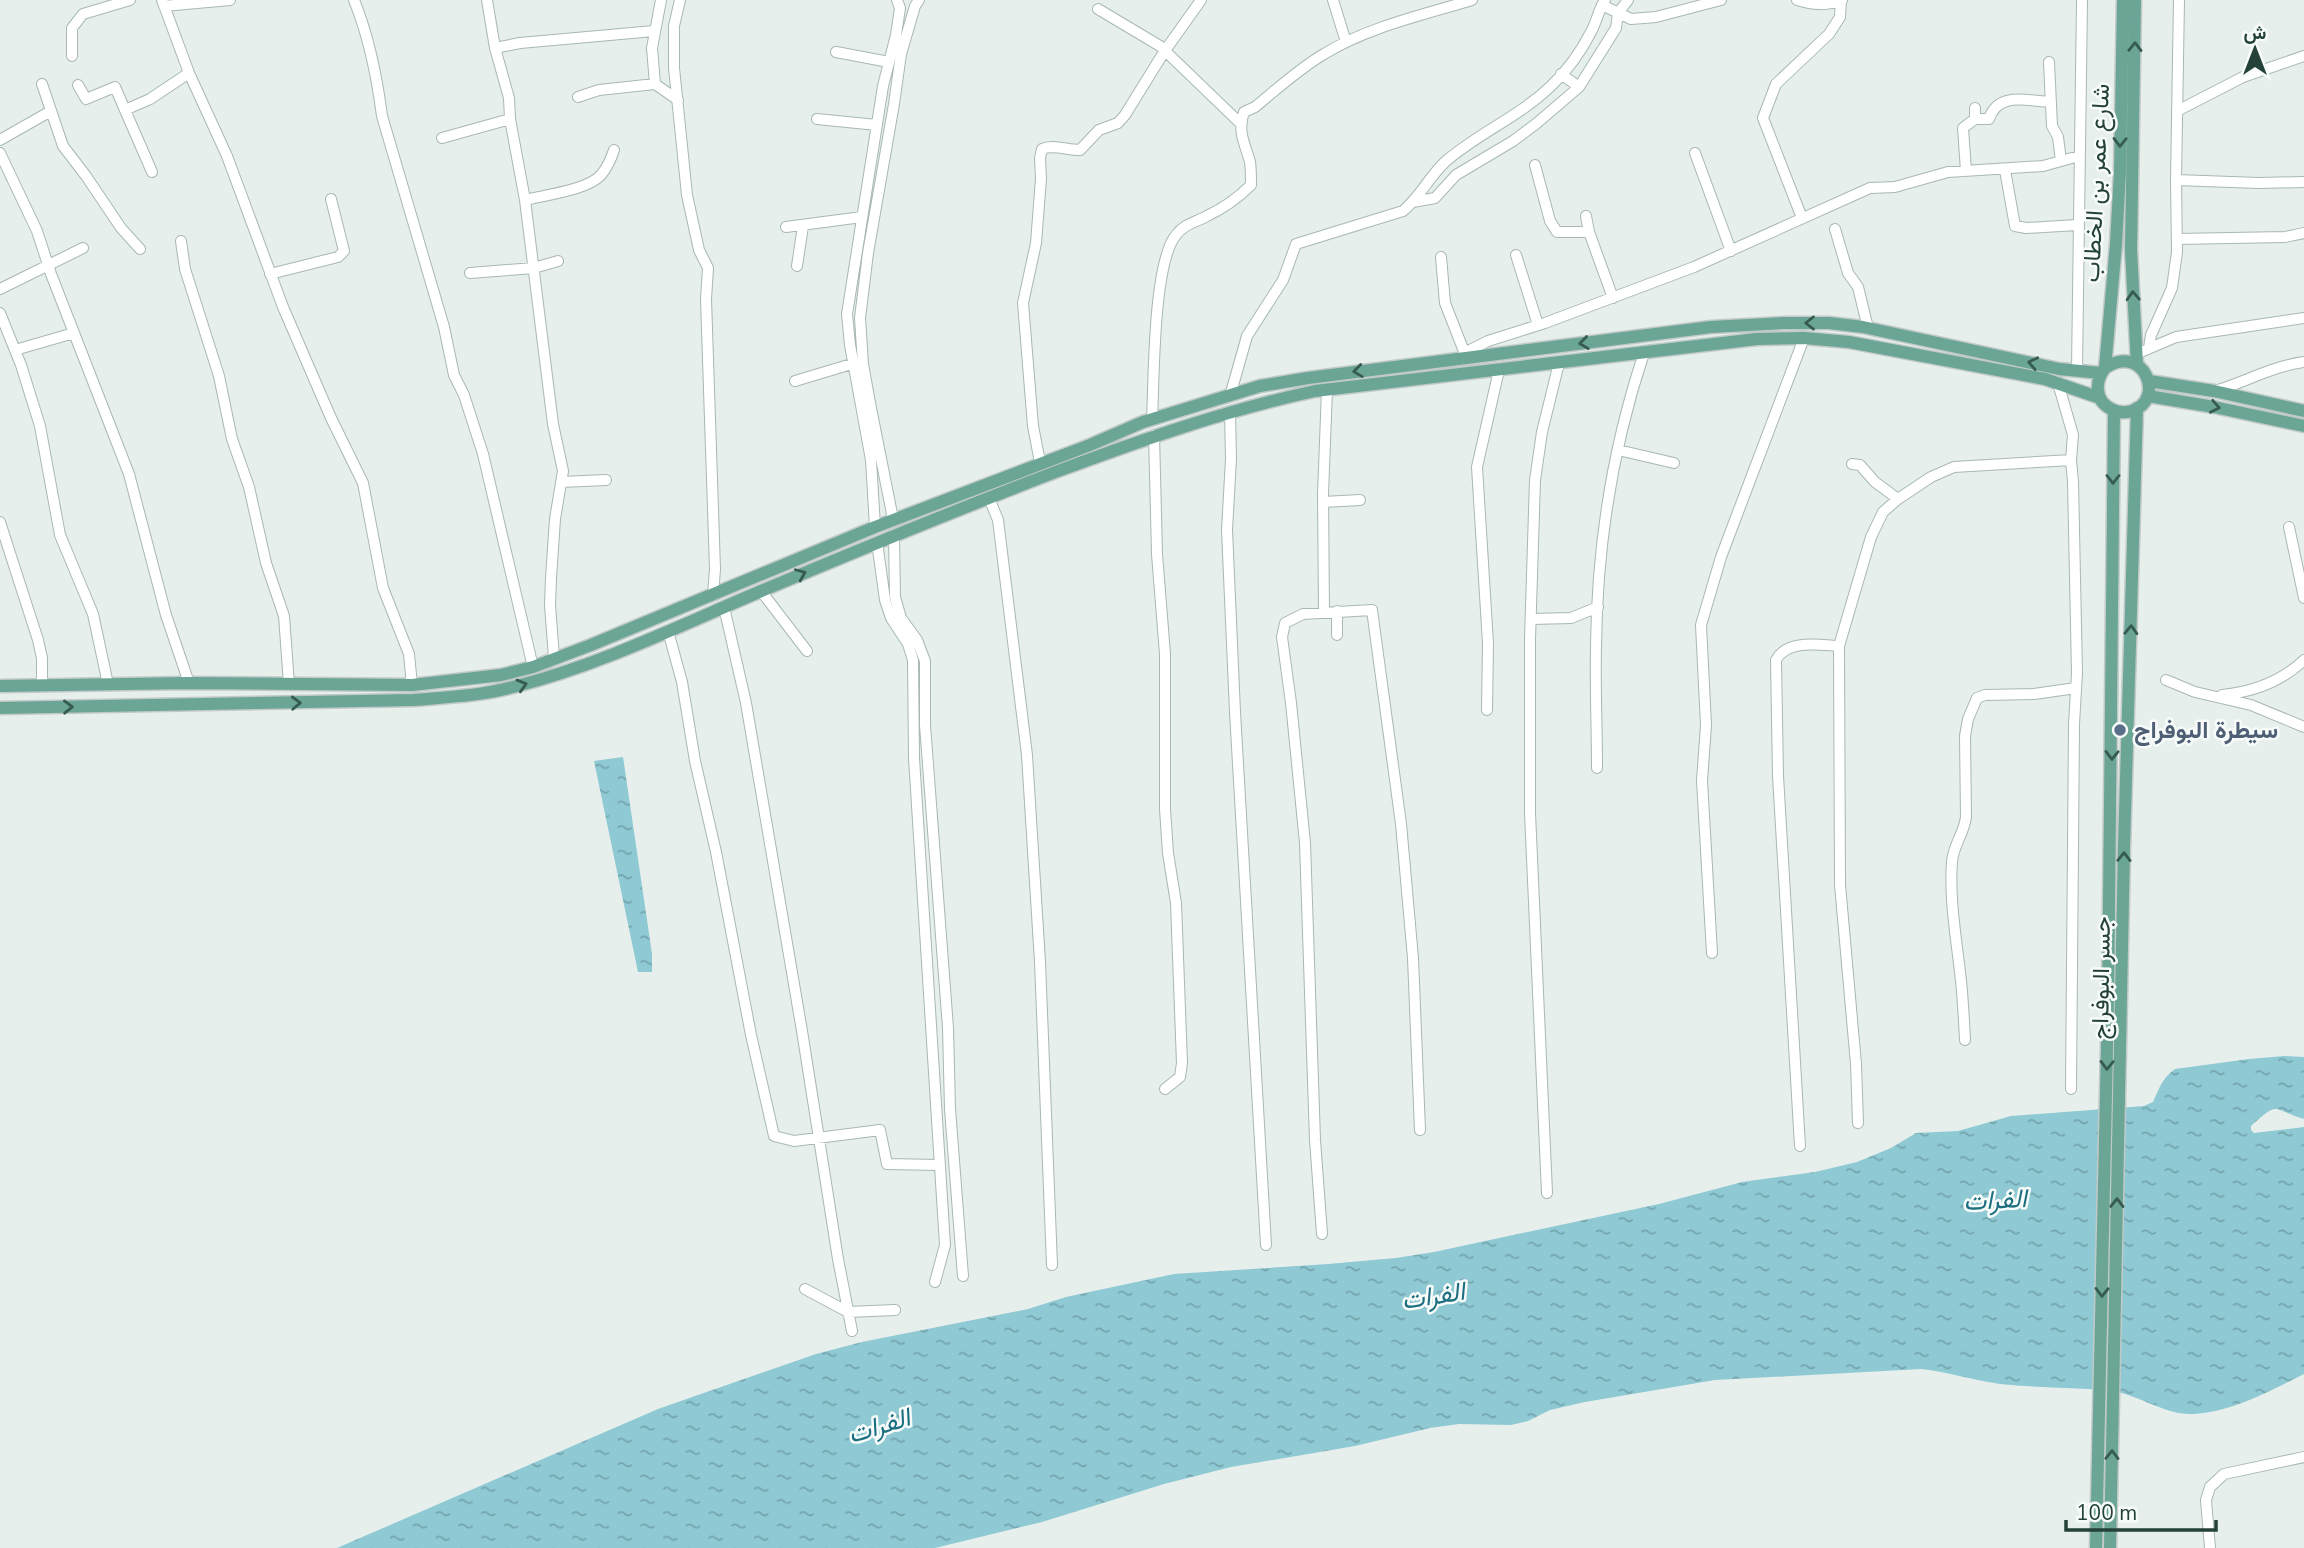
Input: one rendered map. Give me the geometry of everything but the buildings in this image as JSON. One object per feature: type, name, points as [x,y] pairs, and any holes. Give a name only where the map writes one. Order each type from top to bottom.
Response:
[{"type":"main road","name":"شارع عمر بن الخطاب","points":[[2103,371],[2116,244],[2120,172],[2123,0]]},
{"type":"main road","name":"شارع عمر بن الخطاب","points":[[2135,0],[2131,250],[2137,359]]},
{"type":"main road","points":[[0,686],[189,683],[412,685],[501,675],[533,667],[893,519],[1040,462],[1152,420],[1260,386],[1463,356],[1712,327],[1829,323],[1868,328],[2059,369],[2103,371],[2121,361],[2137,359],[2149,381],[2148,396],[2137,408],[2122,412],[2113,411],[2105,405],[2097,390],[2103,371]]},
{"type":"main road","points":[[0,708],[413,700],[511,688],[629,648],[894,535],[1154,435],[1265,402],[1327,390],[1757,339],[1804,338],[1849,342],[2032,377],[2100,398]]},
{"type":"main road","points":[[1412,364],[1414,380]]},
{"type":"main road","points":[[2149,381],[2214,391],[2304,411]]},
{"type":"main road","points":[[2148,396],[2304,426]]},
{"type":"main road","name":"جسر البوفراج","points":[[2110,1548],[2137,408]]},
{"type":"main road","name":"جسر البوفراج","points":[[2096,1548],[2109,923],[2113,411]]},
{"type":"main road","points":[[995,496],[996,480]]},
{"type":"main road","points":[[231,683],[231,705]]},
{"type":"street","points":[[72,57],[72,28],[83,14],[130,0]]},
{"type":"street","points":[[230,0],[163,3],[189,73],[227,156],[270,274],[331,418],[363,483],[383,587],[409,654],[412,685]]},
{"type":"street","points":[[354,0],[361,16],[379,89],[382,116],[444,327],[454,375],[464,395],[484,454],[533,667]]},
{"type":"street","points":[[487,0],[495,48],[509,98],[510,119],[526,200],[549,402],[564,471],[555,519],[551,579],[554,658]]},
{"type":"street","points":[[655,84],[652,48],[662,0]]},
{"type":"street","points":[[680,0],[674,26],[687,195],[699,250],[708,268],[706,299],[715,569],[713,595]]},
{"type":"street","points":[[875,527],[874,479],[847,314],[883,86],[900,8],[897,0]]},
{"type":"street","points":[[893,519],[866,377],[860,318],[901,54],[919,0]]},
{"type":"street","points":[[1040,462],[1033,426],[1023,303],[1036,243],[1042,149],[1049,146],[1080,150],[1099,130],[1118,123],[1201,0]]},
{"type":"street","points":[[1333,0],[1346,42]]},
{"type":"street","points":[[1152,420],[1156,322],[1167,249],[1175,235],[1186,225],[1237,199],[1251,184],[1251,164],[1240,132],[1244,112],[1255,107],[1322,55],[1346,42],[1472,0]]},
{"type":"street","points":[[1413,202],[1435,198],[1456,175],[1537,123],[1579,87],[1616,28],[1618,13],[1628,0]]},
{"type":"street","points":[[1230,396],[1247,336],[1283,280],[1296,244],[1403,211],[1446,161],[1471,141],[1522,111],[1551,86],[1592,31],[1603,3],[1631,19],[1656,17],[1721,0]]},
{"type":"street","points":[[1797,0],[1815,5],[1841,0],[1840,17],[1829,34],[1776,84],[1763,118],[1802,218]]},
{"type":"street","points":[[2077,370],[2082,0]]},
{"type":"street","points":[[2149,348],[2151,335],[2172,288],[2177,239],[2179,0]]},
{"type":"street","points":[[1098,9],[1160,46],[1240,122]]},
{"type":"street","points":[[495,48],[520,43],[654,32]]},
{"type":"street","points":[[836,52],[890,62]]},
{"type":"street","points":[[2177,111],[2243,77],[2304,56]]},
{"type":"street","points":[[2049,62],[2052,126],[2059,137],[2062,161]]},
{"type":"street","points":[[125,110],[150,99],[189,73]]},
{"type":"street","points":[[1561,74],[1579,87]]},
{"type":"street","points":[[42,84],[63,146],[121,228],[140,249]]},
{"type":"street","points":[[578,97],[599,90],[655,84],[678,100]]},
{"type":"street","points":[[78,85],[86,99],[115,87],[152,172]]},
{"type":"street","points":[[1966,171],[1963,128],[1975,119],[1989,119],[1992,108],[2003,100],[2051,102]]},
{"type":"street","points":[[1975,108],[1975,119]]},
{"type":"street","points":[[0,140],[51,111]]},
{"type":"street","points":[[442,138],[510,119]]},
{"type":"street","points":[[817,119],[877,125]]},
{"type":"street","points":[[1492,129],[1496,150]]},
{"type":"street","points":[[526,200],[587,184],[600,177],[614,150]]},
{"type":"street","points":[[0,153],[37,231],[130,474],[166,615],[189,683]]},
{"type":"street","points":[[1695,153],[1731,251]]},
{"type":"street","points":[[1441,257],[1445,303],[1463,356],[1488,341],[1613,298],[1731,251],[1870,188],[1895,187],[1929,176],[1966,171],[2043,166],[2079,156]]},
{"type":"street","points":[[1535,165],[1550,221],[1557,232],[1589,232]]},
{"type":"street","points":[[2005,170],[2015,226],[2026,228],[2077,225]]},
{"type":"street","points":[[2176,180],[2304,182]]},
{"type":"street","points":[[270,274],[338,257],[344,251],[331,199]]},
{"type":"street","points":[[786,228],[862,216]]},
{"type":"street","points":[[1586,216],[1589,232],[1613,298]]},
{"type":"street","points":[[797,266],[803,226]]},
{"type":"street","points":[[1835,229],[1848,273],[1857,287],[1868,328]]},
{"type":"street","points":[[2177,239],[2285,237],[2304,233]]},
{"type":"street","points":[[181,241],[185,268],[219,376],[232,439],[249,487],[266,563],[284,616],[289,684]]},
{"type":"street","points":[[0,289],[83,248]]},
{"type":"street","points":[[1516,255],[1538,325]]},
{"type":"street","points":[[470,272],[534,268],[558,261]]},
{"type":"street","points":[[0,313],[40,426],[60,535],[93,614],[107,684]]},
{"type":"street","points":[[2137,359],[2149,348],[2176,337],[2304,318]]},
{"type":"street","points":[[15,350],[75,333]]},
{"type":"street","points":[[1712,953],[1702,781],[1706,725],[1701,625],[1730,532],[1804,338]]},
{"type":"street","points":[[1597,768],[1596,644],[1603,545],[1618,450],[1632,388],[1644,352]]},
{"type":"street","points":[[2214,391],[2277,368],[2304,362]]},
{"type":"street","points":[[795,381],[855,363]]},
{"type":"street","points":[[1547,1193],[1530,813],[1531,619],[1535,480],[1542,432],[1559,363]]},
{"type":"street","points":[[1487,710],[1488,643],[1476,467],[1499,370]]},
{"type":"street","points":[[2058,383],[2073,435],[2071,460],[2076,688],[2073,751],[2071,1089]]},
{"type":"street","points":[[1324,611],[1323,502],[1327,390]]},
{"type":"street","points":[[1230,412],[1231,459],[1227,530],[1248,963],[1266,1245]]},
{"type":"street","points":[[1154,435],[1157,554],[1165,654],[1165,810],[1176,903],[1182,1063],[1180,1077],[1165,1089]]},
{"type":"street","points":[[1618,450],[1674,463]]},
{"type":"street","points":[[1858,1123],[1856,1064],[1840,885],[1839,646],[1871,537],[1883,512],[1898,499],[1931,477],[1954,467],[2071,460]]},
{"type":"street","points":[[1852,464],[1860,465],[1875,482],[1898,499]]},
{"type":"street","points":[[561,482],[606,480]]},
{"type":"street","points":[[995,496],[1027,754],[1040,976],[1052,1265]]},
{"type":"street","points":[[1323,502],[1360,500]]},
{"type":"street","points":[[0,523],[43,658],[43,685]]},
{"type":"street","points":[[2289,527],[2304,598]]},
{"type":"street","points":[[894,535],[895,597],[901,618],[917,639],[925,661],[925,725],[963,1276]]},
{"type":"street","points":[[877,542],[885,600],[891,618],[908,644],[912,660],[914,758],[945,1245],[935,1282]]},
{"type":"street","points":[[761,591],[807,651]]},
{"type":"street","points":[[724,607],[746,703],[852,1331]]},
{"type":"street","points":[[1531,619],[1571,618],[1598,607]]},
{"type":"street","points":[[1322,1234],[1315,1140],[1305,843],[1282,637],[1285,623],[1303,614],[1372,610],[1401,824],[1413,958],[1420,1130]]},
{"type":"street","points":[[1336,611],[1337,635]]},
{"type":"street","points":[[668,631],[682,682],[695,761],[774,1136],[794,1141],[880,1130],[887,1164],[939,1165]]},
{"type":"street","points":[[1800,1146],[1778,776],[1776,660],[1780,652],[1803,645],[1839,646]]},
{"type":"street","points":[[2211,696],[2248,691],[2294,670],[2304,660]]},
{"type":"street","points":[[2166,680],[2194,692],[2251,705],[2304,727]]},
{"type":"street","points":[[1965,1040],[1951,864],[1954,848],[1965,828],[1965,736],[1968,719],[1977,698],[1985,695],[2034,694],[2076,688]]},
{"type":"street","points":[[805,1289],[848,1312],[895,1310]]},
{"type":"street","points":[[2210,1548],[2206,1500],[2210,1487],[2224,1474],[2304,1457]]},
{"type":"water","points":[[623,757],[652,954],[652,972],[638,972],[594,761]]},
{"type":"water","name":"الفرات","points":[[2284,1056],[2304,1057],[2304,1119],[2276,1109],[2251,1126],[2251,1130],[2254,1133],[2304,1127],[2304,1374],[2263,1394],[2218,1410],[2178,1413],[2112,1391],[2000,1384],[1921,1369],[1715,1380],[1585,1402],[1550,1410],[1528,1421],[1511,1425],[1459,1424],[1430,1428],[1355,1446],[1231,1467],[1164,1484],[1042,1522],[935,1548],[337,1548],[658,1409],[816,1354],[862,1342],[1028,1309],[1066,1297],[1174,1274],[1328,1264],[1434,1252],[1659,1204],[1742,1182],[1815,1172],[1857,1162],[1891,1148],[1916,1133],[1958,1131],[2011,1116],[2144,1106],[2153,1102],[2164,1080],[2175,1069]]},
{"type":"place","name":"سيطرة البوفراج","points":[[2120,730]]}]
